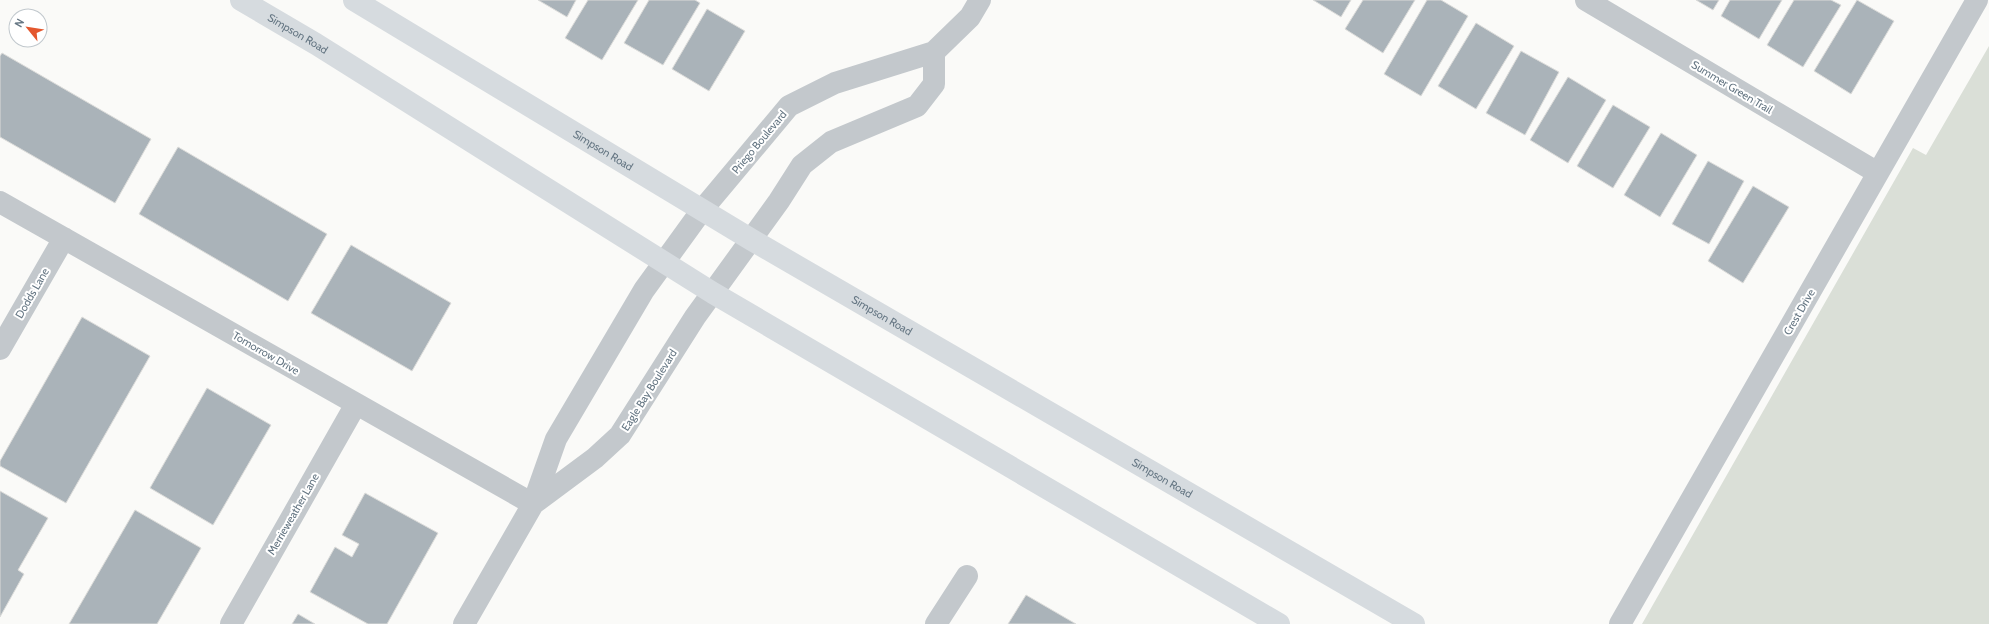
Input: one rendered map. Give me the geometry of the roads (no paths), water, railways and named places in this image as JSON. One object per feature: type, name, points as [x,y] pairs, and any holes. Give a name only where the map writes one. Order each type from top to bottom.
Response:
[{"type":"main road","name":"Simpson Road","points":[[241,0],[316,44],[713,293],[1279,624]]},
{"type":"main road","name":"Simpson Road","points":[[354,0],[752,240],[1414,624]]},
{"type":"street","name":"Priego Boulevard","points":[[664,263],[702,210],[789,106],[835,83],[934,52],[970,17],[980,0]]},
{"type":"street","name":"Summer Green Trail","points":[[1586,0],[1878,173]]},
{"type":"street","name":"Crest Drive","points":[[1620,624],[1977,0]]},
{"type":"street","points":[[713,293],[752,240],[802,165],[831,142],[917,106],[934,84],[934,52]]},
{"type":"street","name":"Tomorrow Drive","points":[[0,202],[533,504]]},
{"type":"street","name":"Dodds Lane","points":[[0,349],[64,238]]},
{"type":"street","name":"Eagle Bay Boulevard","points":[[464,624],[533,504],[556,439],[644,290],[664,263]]},
{"type":"street","name":"Eagle Bay Boulevard","points":[[533,504],[595,458],[620,435],[695,317],[713,293]]},
{"type":"street","name":"Merrieweather Lane","points":[[230,624],[356,404]]},
{"type":"street","points":[[936,624],[967,576]]}]
